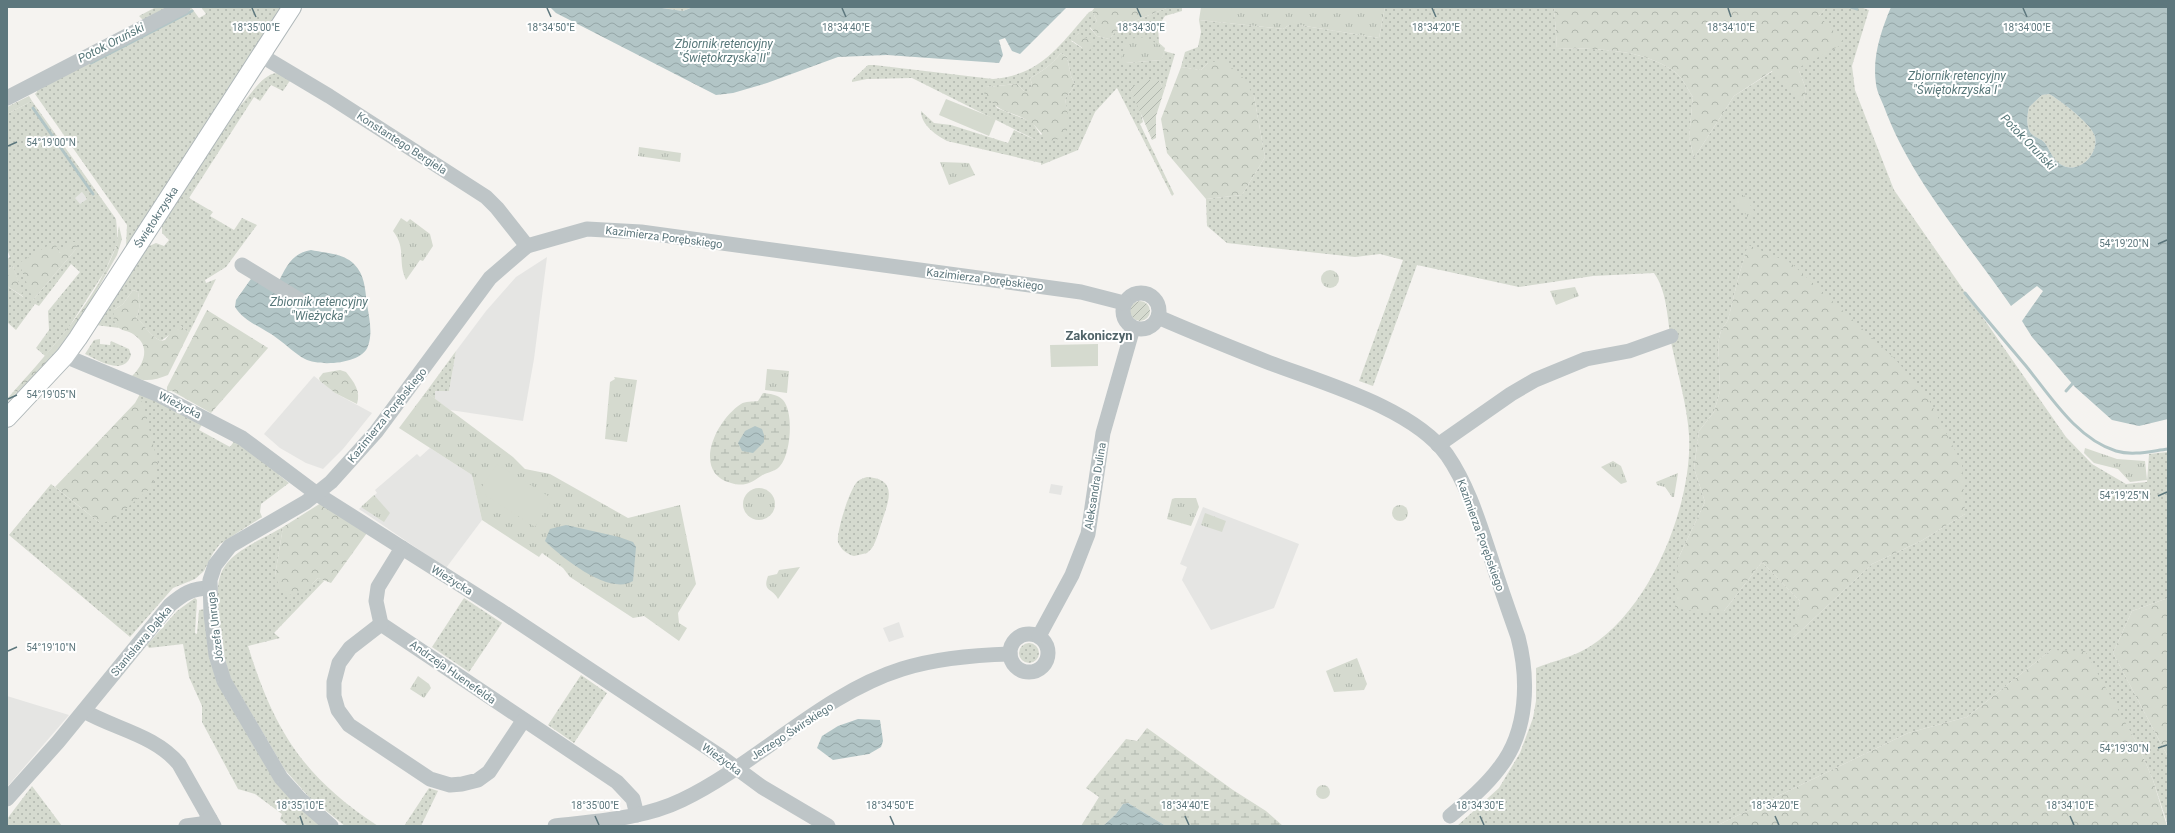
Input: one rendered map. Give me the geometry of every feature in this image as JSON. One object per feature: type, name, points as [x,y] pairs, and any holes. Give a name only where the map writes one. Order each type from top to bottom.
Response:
[{"type":"main road","name":"Świętokrzyska","points":[[7,418],[65,356],[262,56],[292,7]]},
{"type":"street","points":[[7,98],[183,7]]},
{"type":"street","name":"Konstantego Bergiela","points":[[262,56],[329,96],[486,197],[497,208],[527,246]]},
{"type":"street","name":"Kazimierza Porębskiego","points":[[317,494],[349,463],[376,432],[490,278],[527,246],[587,229],[641,232],[1081,292],[1124,303]]},
{"type":"street","points":[[242,265],[301,301]]},
{"type":"street","points":[[1135,294],[1150,295],[1159,306],[1158,316],[1151,326],[1139,329],[1133,328],[1128,325],[1123,315],[1124,303],[1135,294]]},
{"type":"street","name":"Kazimierza Porębskiego","points":[[1158,316],[1218,342],[1381,406],[1410,421],[1438,445],[1453,464],[1466,489],[1518,637],[1523,659],[1525,684],[1522,712],[1518,729],[1505,760],[1483,787],[1450,816]]},
{"type":"street","name":"Aleksandra Dulina","points":[[1039,636],[1072,575],[1088,534],[1103,433],[1133,328]]},
{"type":"street","points":[[1438,445],[1511,394],[1535,380],[1582,360],[1629,351],[1670,336]]},
{"type":"street","name":"Wieżycka","points":[[65,356],[159,394],[242,438],[317,494],[507,614],[720,756],[762,787],[828,826]]},
{"type":"street","name":"Józefa Unruga","points":[[317,494],[230,546],[215,565],[210,580],[210,614],[216,655],[222,676],[232,696],[281,778],[300,799],[331,826]]},
{"type":"street","points":[[402,548],[378,587],[376,601],[381,624],[350,648],[339,663],[334,682],[334,696],[338,710],[349,725],[430,779],[450,784],[462,784],[478,780],[489,772],[523,721]]},
{"type":"street","name":"Stanisława Dąbka","points":[[7,799],[58,742],[170,605],[185,592],[198,588],[210,588]]},
{"type":"street","name":"Andrzeja Huenefelda","points":[[381,624],[523,721],[617,782],[633,799],[637,814]]},
{"type":"street","points":[[1022,634],[1039,636],[1044,640],[1048,651],[1044,664],[1038,670],[1023,671],[1017,668],[1010,654],[1011,646],[1015,639],[1022,634]]},
{"type":"street","name":"Jerzego Świrskiego","points":[[555,826],[637,814],[681,800],[735,768],[793,728],[875,680],[902,669],[942,659],[1010,654]]},
{"type":"street","points":[[84,711],[101,721],[161,747],[178,764],[212,822],[186,826]]},
{"type":"shaded area","points":[[82,192],[87,199],[80,205],[74,198]]},
{"type":"shaded area","points":[[547,257],[534,359],[523,421],[450,410],[435,399],[435,390],[449,391],[456,351],[486,311],[516,277]]},
{"type":"shaded area","points":[[314,376],[335,393],[372,413],[343,449],[323,469],[306,463],[280,448],[264,434]]},
{"type":"shaded area","points":[[430,448],[472,475],[482,520],[446,568],[359,509],[377,493],[375,490],[417,454],[420,457]]},
{"type":"shaded area","points":[[1051,484],[1063,486],[1061,495],[1049,493]]},
{"type":"shaded area","points":[[1203,507],[1299,544],[1274,608],[1211,630],[1182,580],[1187,567],[1180,564]]},
{"type":"shaded area","points":[[899,622],[904,637],[889,642],[883,628]]},
{"type":"shaded area","points":[[7,696],[69,715],[7,787]]},
{"type":"green space","points":[[156,7],[176,7],[146,23],[139,16]]},
{"type":"green space","points":[[191,7],[199,18],[206,14],[201,7],[284,7],[126,248],[127,225],[35,94],[37,92],[36,87]]},
{"type":"green space","points":[[655,7],[693,7],[683,11]]},
{"type":"green space","points":[[1095,7],[1169,7],[1120,27],[1109,39],[1097,36],[1090,27],[1097,21],[1092,11]]},
{"type":"green space","points":[[1169,7],[1182,7],[1182,11],[1165,16],[1158,27],[1159,43],[1165,48],[1161,46],[1125,63],[1162,60],[1164,51],[1175,54],[1164,91],[1159,80],[1130,88],[1139,106],[1143,122],[1140,124],[1174,194],[1172,196],[1117,88],[1095,112],[1078,150],[1041,165],[1041,163],[947,141],[938,136],[926,125],[921,111],[934,123],[951,125],[1008,143],[1014,130],[1040,142],[912,78],[867,79],[852,82],[852,80],[868,65],[993,79],[1010,76],[1024,72],[1048,57],[1089,12],[1092,11],[1097,21],[1090,28],[1097,36],[1109,39],[1120,27]],"holes":[[[1079,33],[1082,48],[1071,41]],[[1061,53],[1067,57],[1071,76],[1075,85],[1065,99],[1067,111],[1041,135],[1032,122],[997,108],[986,87],[1017,84],[1024,91],[1029,92],[1032,84],[1030,78],[1047,67]]]},
{"type":"green space","points":[[1201,7],[1385,7],[1379,38],[1299,25],[1289,25],[1283,29],[1199,20]]},
{"type":"green space","points":[[1204,7],[1232,7],[1230,22],[1203,19]]},
{"type":"green space","points":[[1385,7],[1554,7],[1557,48],[1618,51],[1633,54],[1662,64],[1678,75],[1693,97],[1689,137],[1694,158],[1734,96],[1773,71],[1803,105],[1806,89],[1798,68],[1819,16],[1827,7],[1860,7],[1869,10],[1852,66],[1855,90],[1894,190],[2066,437],[2092,464],[2126,484],[2147,482],[2149,454],[2168,452],[2168,598],[2132,611],[2113,653],[2168,757],[2168,826],[2153,780],[2137,743],[2113,703],[2051,650],[1967,717],[1908,733],[1716,826],[1457,826],[1499,788],[1520,753],[1533,718],[1536,701],[1536,668],[1582,651],[1606,635],[1627,613],[1646,586],[1662,557],[1674,526],[1683,494],[1688,463],[1688,424],[1685,403],[1671,341],[1665,300],[1659,281],[1654,273],[1593,276],[1519,287],[1417,265],[1373,386],[1359,381],[1403,260],[1380,254],[1355,257],[1227,243],[1207,226],[1206,199],[1242,195],[1265,157],[1254,96],[1208,63],[1201,70],[1181,67],[1185,52],[1198,47],[1201,32],[1199,20],[1283,29],[1289,25],[1299,25],[1379,38]],"holes":[[[1748,246],[1965,514],[1921,541],[1872,564],[1793,638],[1800,601],[1762,562],[1724,611],[1678,559],[1705,502],[1694,468],[1699,431],[1714,412],[1720,391],[1718,342],[1721,331],[1728,320]]]},
{"type":"green space","points":[[1554,7],[1827,7],[1819,16],[1845,43],[1798,68],[1806,89],[1803,106],[1772,71],[1734,96],[1694,158],[1689,137],[1693,97],[1678,75],[1662,64],[1633,54],[1618,51],[1557,48]]},
{"type":"green space","points":[[1079,33],[1092,42],[1093,48],[1087,51],[1071,40]]},
{"type":"green space","points":[[1145,37],[1165,48],[1162,60],[1125,63],[1121,59],[1124,46],[1130,39]]},
{"type":"green space","points":[[1061,53],[1067,57],[1071,76],[1075,85],[1065,99],[1068,119],[1067,129],[1062,137],[1050,141],[1032,123],[1000,109],[984,93],[986,87],[1017,84],[1024,91],[1029,91],[1032,84],[1030,78],[1047,67]]},
{"type":"green space","points":[[1222,60],[1241,75],[1254,96],[1265,157],[1242,195],[1206,199],[1167,153],[1161,119],[1181,67],[1201,70],[1208,63]]},
{"type":"green space","points":[[277,73],[291,79],[283,91],[271,85],[260,101],[254,97],[189,198],[213,212],[210,216],[234,230],[242,218],[257,225],[226,267],[205,280],[206,283],[216,279],[189,333],[181,326],[161,341],[153,336],[136,318],[139,308],[139,299],[138,292],[133,290],[123,304],[114,310],[115,323],[119,328],[96,325],[147,247],[156,243],[164,246],[169,240],[162,233],[162,223],[236,110],[260,82],[271,74]]},
{"type":"green space","points":[[1147,80],[1159,80],[1164,91],[1156,116],[1156,138],[1152,140],[1130,88]]},
{"type":"green space","points":[[2049,94],[2075,113],[2089,126],[2093,132],[2095,137],[2094,150],[2090,157],[2080,165],[2067,167],[2060,164],[2044,142],[2034,136],[2029,130],[2027,119],[2029,107],[2042,95]]},
{"type":"green space","points":[[29,96],[32,101],[7,114],[7,107]]},
{"type":"green space","points":[[946,99],[996,119],[989,136],[939,115]]},
{"type":"green space","points":[[32,101],[116,219],[118,242],[105,271],[69,327],[45,356],[36,348],[49,330],[48,311],[80,272],[71,264],[39,306],[35,304],[16,330],[7,322],[7,286],[23,297],[13,266],[7,270],[7,259],[10,257],[7,249],[7,114]],"holes":[[[82,192],[87,199],[80,204],[75,198]],[[53,242],[60,253],[76,249],[33,300]]]},
{"type":"green space","points":[[639,147],[681,153],[680,162],[638,156]]},
{"type":"green space","points":[[940,162],[969,163],[975,175],[949,185]]},
{"type":"green space","points":[[1738,195],[1744,195],[1756,214],[1750,220],[1735,201]]},
{"type":"green space","points":[[401,218],[407,222],[410,219],[430,234],[433,246],[423,261],[420,260],[406,280],[402,267],[400,244],[393,231]]},
{"type":"green space","points":[[119,226],[122,239],[117,255],[76,327],[51,359],[8,401],[7,399],[69,326],[96,287],[108,266],[117,244]]},
{"type":"green space","points":[[54,242],[60,253],[70,242],[78,242],[76,249],[33,300],[19,263]]},
{"type":"green space","points":[[1748,245],[1791,263],[1895,359],[1926,394],[1962,464],[1965,514],[1921,541],[1872,564],[1792,639],[1800,601],[1762,562],[1724,611],[1699,612],[1675,608],[1678,559],[1705,502],[1694,468],[1699,431],[1714,412],[1720,391],[1718,342],[1721,331],[1728,320]]},
{"type":"green space","points":[[13,266],[24,297],[7,286],[7,270]]},
{"type":"green space","points":[[1330,270],[1336,273],[1339,279],[1336,285],[1330,288],[1324,285],[1321,279],[1324,273]]},
{"type":"green space","points":[[1575,287],[1579,296],[1556,305],[1550,291]]},
{"type":"green space","points":[[133,290],[138,292],[139,299],[139,308],[136,318],[153,336],[161,341],[165,340],[175,327],[181,326],[189,333],[168,375],[150,380],[141,380],[132,376],[137,371],[143,360],[144,349],[139,338],[117,326],[114,319],[114,310],[123,304]]},
{"type":"green space","points":[[1140,301],[1147,304],[1150,311],[1147,318],[1140,321],[1133,318],[1130,311],[1133,304]]},
{"type":"green space","points":[[207,310],[268,348],[211,413],[172,391],[167,391],[167,387]]},
{"type":"green space","points":[[100,339],[100,344],[110,345],[111,341],[129,349],[131,355],[128,362],[117,366],[110,365],[85,354],[94,340]]},
{"type":"green space","points":[[1098,344],[1098,366],[1051,367],[1050,345]]},
{"type":"green space","points":[[456,351],[449,391],[435,391],[435,399],[426,392]]},
{"type":"green space","points":[[767,369],[789,371],[787,393],[765,390]]},
{"type":"green space","points":[[340,370],[346,372],[356,387],[358,395],[357,404],[335,393],[320,381],[319,378],[323,373]]},
{"type":"green space","points":[[614,377],[637,380],[627,442],[605,439],[610,382],[615,379]]},
{"type":"green space","points":[[426,392],[513,457],[525,469],[550,474],[628,518],[680,505],[696,584],[678,613],[679,623],[687,628],[679,641],[644,616],[633,618],[570,577],[563,568],[542,553],[539,557],[482,520],[472,475],[399,428]]},
{"type":"green space","points":[[763,393],[778,397],[783,400],[786,406],[790,423],[787,452],[784,460],[776,470],[747,484],[740,485],[731,483],[719,477],[712,468],[710,457],[716,433],[732,412],[743,403],[758,401]]},
{"type":"green space","points":[[140,394],[203,422],[199,430],[230,447],[235,440],[277,469],[279,475],[289,483],[261,504],[260,512],[262,517],[220,544],[213,553],[204,571],[195,579],[173,588],[130,637],[9,535],[51,484],[100,523]]},
{"type":"green space","points":[[140,394],[158,463],[152,487],[111,521],[100,523],[55,487],[135,403]]},
{"type":"green space","points":[[2085,448],[2117,459],[2145,461],[2147,480],[2130,482],[2118,469],[2094,463],[2084,453]]},
{"type":"green space","points":[[1613,461],[1621,466],[1627,482],[1621,484],[1601,467]]},
{"type":"green space","points":[[497,464],[553,499],[535,527],[479,491]]},
{"type":"green space","points":[[1678,473],[1674,497],[1672,497],[1665,487],[1657,485],[1656,482]]},
{"type":"green space","points":[[867,477],[883,482],[887,486],[889,498],[878,535],[872,548],[867,553],[854,556],[844,551],[839,545],[839,530],[844,510],[851,492],[859,480]]},
{"type":"green space","points":[[756,488],[762,488],[772,495],[775,504],[774,510],[768,517],[762,520],[756,520],[746,513],[743,507],[743,501],[750,491]]},
{"type":"green space","points":[[374,495],[390,513],[384,522],[361,507]]},
{"type":"green space","points":[[1196,498],[1199,507],[1191,526],[1167,519],[1172,499]]},
{"type":"green space","points":[[321,503],[367,533],[331,583],[318,578],[304,592],[289,595],[281,590],[275,576],[283,527]]},
{"type":"green space","points":[[1400,505],[1407,510],[1408,513],[1403,520],[1400,521],[1393,516],[1392,513],[1397,506]]},
{"type":"green space","points":[[1205,513],[1226,521],[1222,532],[1201,525]]},
{"type":"green space","points":[[283,527],[275,576],[312,584],[318,578],[324,581],[274,633],[280,638],[248,646],[269,703],[281,727],[295,749],[311,770],[330,789],[352,808],[378,826],[345,826],[309,797],[285,770],[231,679],[228,670],[222,642],[218,610],[219,583],[222,572],[228,562],[240,551]]},
{"type":"green space","points":[[800,567],[778,599],[766,585],[768,576],[777,574],[779,570]]},
{"type":"green space","points":[[195,598],[197,600],[195,633],[197,634],[199,610],[206,609],[220,685],[270,771],[322,826],[288,826],[280,819],[282,814],[255,794],[238,789],[202,722],[202,706],[189,677],[183,644],[149,648],[147,645],[177,611]]},
{"type":"green space","points":[[464,598],[502,623],[469,672],[432,647]]},
{"type":"green space","points":[[2168,598],[2168,757],[2113,653],[2132,611]]},
{"type":"green space","points":[[1025,643],[1033,643],[1039,649],[1039,657],[1033,663],[1025,663],[1019,657],[1019,649]]},
{"type":"green space","points":[[2051,650],[2085,651],[2137,743],[2153,780],[2167,826],[1716,826],[1908,733],[1967,717]]},
{"type":"green space","points":[[1357,658],[1367,684],[1364,690],[1334,692],[1326,671]]},
{"type":"green space","points":[[581,675],[607,693],[574,743],[548,725]]},
{"type":"green space","points":[[418,676],[429,684],[431,688],[424,698],[410,689]]},
{"type":"green space","points":[[1147,728],[1233,790],[1266,811],[1283,826],[1166,826],[1128,803],[1123,804],[1116,814],[1103,826],[1081,826],[1099,797],[1086,788],[1126,739],[1137,741]]},
{"type":"green space","points":[[1323,785],[1328,787],[1330,792],[1328,797],[1323,799],[1318,797],[1316,792],[1318,787]]},
{"type":"green space","points":[[32,786],[62,826],[7,826],[7,819]]},
{"type":"green space","points":[[429,788],[438,791],[421,826],[404,826]]},
{"type":"water","name":"Zbiornik retencyjny \"Świętokrzyska II\"","points":[[550,7],[655,7],[683,11],[693,7],[1067,7],[1020,54],[1012,51],[1005,38],[999,40],[1003,55],[999,63],[887,55],[838,57],[767,83],[733,93],[716,95],[556,13]]},
{"type":"water","name":"Zbiornik retencyjny \"Świętokrzyska I\"","points":[[1891,7],[2168,7],[2168,419],[2139,426],[2112,420],[2075,387],[2032,337],[2022,321],[2043,291],[2037,286],[2011,306],[1943,212],[1911,164],[1886,112],[1876,84],[1876,54]],"holes":[[[2049,94],[2068,107],[2089,126],[2095,137],[2094,150],[2090,157],[2080,165],[2067,167],[2060,164],[2044,142],[2034,136],[2029,130],[2027,119],[2029,107],[2042,95]]]},
{"type":"water","name":"Zbiornik retencyjny \"Wieżycka\"","points":[[311,250],[334,254],[345,258],[350,260],[358,268],[365,288],[370,336],[368,346],[358,357],[330,363],[320,363],[305,359],[273,335],[249,321],[235,307],[236,300],[253,276],[278,283],[287,266],[294,258],[299,254]]},
{"type":"water","points":[[755,426],[762,429],[764,442],[753,453],[742,451],[738,443],[745,431]]},
{"type":"water","points":[[566,525],[619,537],[633,542],[636,547],[633,581],[623,584],[612,583],[600,579],[587,573],[563,557],[545,541],[550,529]]},
{"type":"water","points":[[858,719],[880,720],[883,741],[881,747],[869,754],[833,760],[817,748],[822,736],[838,726]]},
{"type":"water","points":[[1128,803],[1166,826],[1103,826],[1116,814],[1123,804]]},
{"type":"waterway","name":"Potok Oruński","points":[[1851,7],[1857,9]]},
{"type":"waterway","name":"Potok Oruński","points":[[91,63],[192,11]]},
{"type":"waterway","points":[[33,108],[93,194]]},
{"type":"waterway","points":[[1965,293],[2066,416],[2089,437],[2102,445],[2122,452],[2142,453],[2168,449]]},
{"type":"waterway","points":[[2066,391],[2074,382]]},
{"type":"district","name":"Zakoniczyn","points":[[1099,335]]}]
